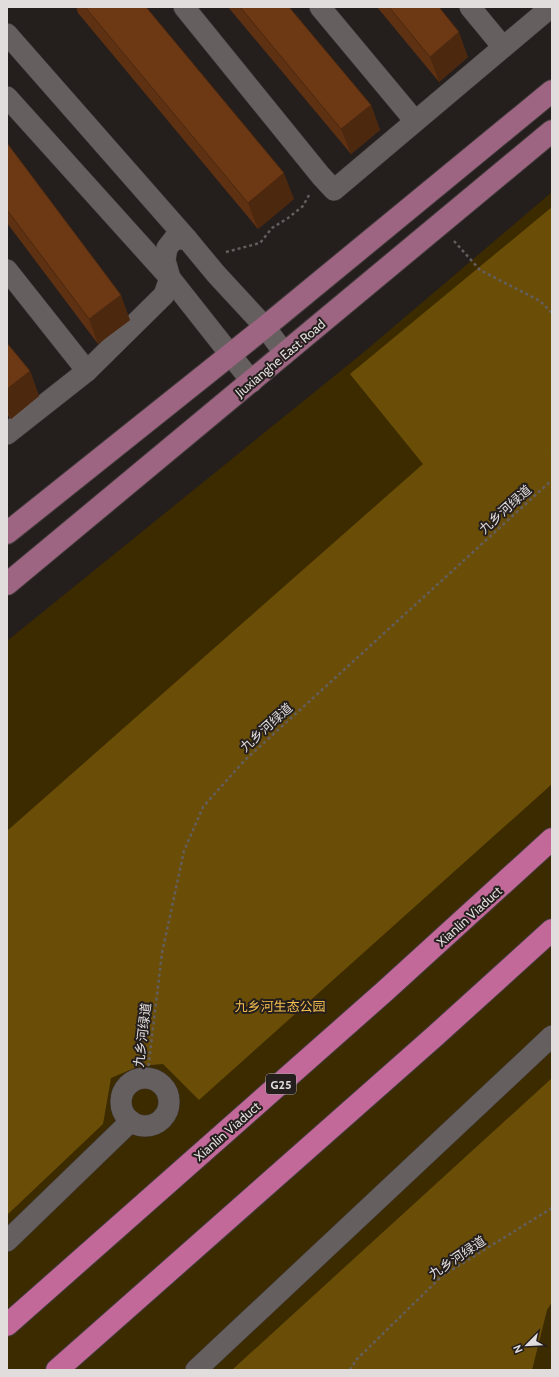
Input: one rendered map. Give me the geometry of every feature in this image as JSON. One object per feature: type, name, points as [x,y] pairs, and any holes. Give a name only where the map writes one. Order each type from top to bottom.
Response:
[{"type":"highway","name":"Xianlin Viaduct","points":[[7,1325],[385,991],[552,839]]},
{"type":"highway","points":[[57,1370],[423,1047],[552,930]]},
{"type":"main road","points":[[7,533],[229,354],[265,327],[552,91]]},
{"type":"main road","name":"Jiuxianghe East Road","points":[[7,584],[552,132]]},
{"type":"street","points":[[184,7],[320,176],[334,190],[551,7]]},
{"type":"street","points":[[320,7],[415,121]]},
{"type":"street","points":[[470,7],[503,47]]},
{"type":"street","points":[[7,34],[216,274],[265,327],[285,354]]},
{"type":"street","points":[[7,97],[170,278],[252,382]]},
{"type":"street","points":[[7,434],[87,371],[164,295],[170,278],[165,260],[167,248],[174,239],[187,239]]},
{"type":"street","points":[[7,270],[87,371]]},
{"type":"street","points":[[196,1370],[552,1036]]},
{"type":"street","points":[[147,1078],[155,1080],[161,1084],[169,1098],[169,1106],[166,1114],[161,1120],[154,1124],[146,1125],[131,1121],[122,1108],[122,1101],[123,1093],[132,1082],[147,1078]]},
{"type":"street","points":[[7,1241],[131,1121]]},
{"type":"path","points":[[219,250],[226,252],[260,243],[272,228],[303,206],[320,176]]},
{"type":"path","points":[[440,224],[480,270],[540,301],[552,314]]},
{"type":"path","name":"九乡河绿道","points":[[147,1078],[162,953],[184,851],[203,807],[244,761],[552,480]]},
{"type":"path","name":"九乡河绿道","points":[[350,1370],[356,1360],[442,1276],[552,1208]]},
{"type":"green space","name":"九乡河生态公园","points":[[552,192],[552,1370],[7,1370],[7,641],[364,352]]},
{"type":"green space","points":[[552,207],[552,784],[199,1100],[163,1064],[139,1066],[111,1078],[103,1124],[7,1215],[7,831],[423,464],[350,374]]},
{"type":"green space","points":[[552,1078],[552,1302],[547,1310],[532,1370],[232,1370]]},
{"type":"building","points":[[85,7],[146,7],[284,173],[248,203]]},
{"type":"building","points":[[240,7],[289,7],[371,105],[341,129]]},
{"type":"building","points":[[389,7],[439,7],[459,32],[430,57]]},
{"type":"building","points":[[7,143],[121,295],[89,319],[7,210]]},
{"type":"building","points":[[7,343],[30,371],[7,389]]}]
